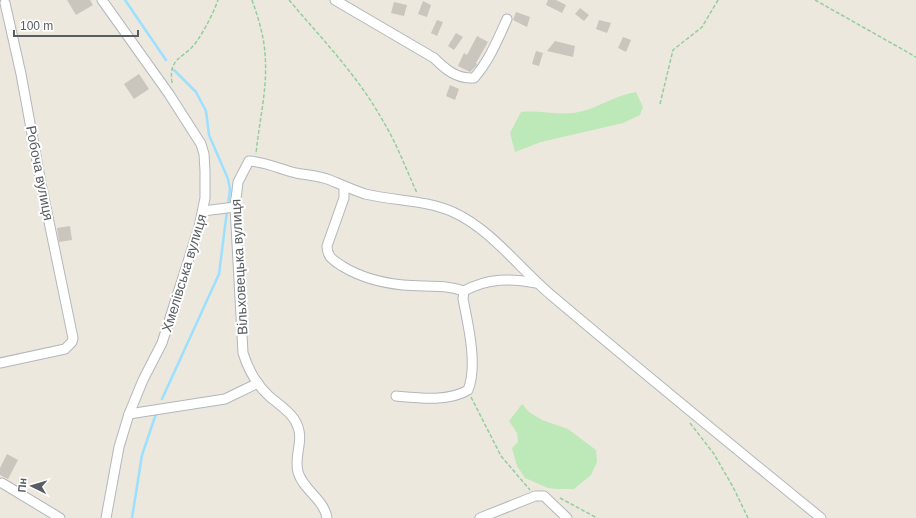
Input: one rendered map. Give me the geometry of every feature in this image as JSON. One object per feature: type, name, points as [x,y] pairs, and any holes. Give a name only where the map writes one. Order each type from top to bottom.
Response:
[{"type":"street","name":"Хмелівська вулиця","points":[[102,0],[169,94],[201,144],[204,154],[203,211],[162,342],[143,380],[129,414],[119,447],[106,518]]},
{"type":"street","points":[[335,0],[434,58],[447,71],[468,78],[474,78],[479,72],[499,37],[507,19]]},
{"type":"street","name":"Робоча вулиця","points":[[0,363],[65,349],[72,342],[72,332],[41,183],[21,74],[5,3]]},
{"type":"street","name":"Вільховецька вулиця","points":[[256,161],[249,161],[245,166],[238,182],[233,208],[243,353],[248,369],[258,383],[268,395],[293,417],[299,428],[301,444],[297,462],[298,474],[319,501],[326,512],[327,518]]},
{"type":"street","points":[[256,161],[328,180],[367,194],[421,202],[453,212],[464,218],[492,239],[537,284],[821,518]]},
{"type":"street","points":[[344,187],[344,198],[327,246],[327,254],[332,260],[349,271],[377,281],[404,285],[452,287],[464,291],[477,284],[492,280],[516,279],[537,284]]},
{"type":"street","points":[[203,211],[233,208]]},
{"type":"street","points":[[396,396],[431,398],[454,396],[468,390],[471,383],[472,356],[463,299],[464,291]]},
{"type":"street","points":[[129,414],[225,399],[258,383]]},
{"type":"street","points":[[2,483],[60,518]]},
{"type":"street","points":[[480,518],[540,496],[568,518]]},
{"type":"path","points":[[169,94],[172,84],[171,70],[173,64],[196,43],[218,0]]},
{"type":"path","points":[[252,0],[258,18],[266,54],[264,92],[256,161]]},
{"type":"path","points":[[289,0],[355,78],[371,100],[396,146],[421,202]]},
{"type":"path","points":[[660,104],[673,50],[702,27],[718,0]]},
{"type":"path","points":[[815,0],[916,57]]},
{"type":"path","points":[[468,390],[501,456],[540,496],[557,497],[597,518]]},
{"type":"path","points":[[688,419],[714,454],[734,487],[748,518]]},
{"type":"green space","points":[[636,92],[643,107],[640,115],[623,123],[541,142],[515,152],[510,133],[521,112],[574,113],[590,109],[620,96]]},
{"type":"green space","points":[[522,404],[529,412],[542,420],[568,429],[596,450],[597,462],[591,475],[574,489],[548,488],[525,478],[517,466],[512,448],[518,442],[517,433],[509,421]]},
{"type":"building","points":[[67,0],[90,0],[93,5],[76,15]]},
{"type":"building","points":[[548,0],[556,0],[566,5],[562,13],[546,5]]},
{"type":"building","points":[[423,1],[431,5],[427,17],[418,14]]},
{"type":"building","points":[[394,2],[407,5],[404,16],[391,13]]},
{"type":"building","points":[[580,8],[589,15],[584,21],[575,14]]},
{"type":"building","points":[[516,12],[530,17],[527,27],[513,20]]},
{"type":"building","points":[[437,20],[443,22],[437,36],[431,33]]},
{"type":"building","points":[[599,20],[611,23],[607,33],[596,29]]},
{"type":"building","points":[[456,33],[463,37],[454,50],[448,46]]},
{"type":"building","points":[[477,36],[488,42],[476,63],[477,65],[470,72],[458,66],[464,53],[467,55]]},
{"type":"building","points":[[623,37],[631,40],[626,52],[618,48]]},
{"type":"building","points":[[555,41],[575,46],[573,57],[547,51]]},
{"type":"building","points":[[536,51],[543,53],[539,66],[532,64]]},
{"type":"building","points":[[139,74],[149,89],[134,99],[124,84]]},
{"type":"building","points":[[450,85],[459,89],[455,100],[446,96]]},
{"type":"building","points":[[70,226],[72,240],[59,242],[57,228]]},
{"type":"building","points":[[7,454],[18,460],[8,479],[0,475],[0,468]]},
{"type":"waterway","points":[[125,0],[166,60]]},
{"type":"waterway","points":[[174,70],[196,92],[206,111],[209,135],[228,179],[230,189],[228,206]]},
{"type":"waterway","points":[[162,399],[219,274],[227,211]]},
{"type":"waterway","points":[[132,518],[142,455],[156,414]]}]
